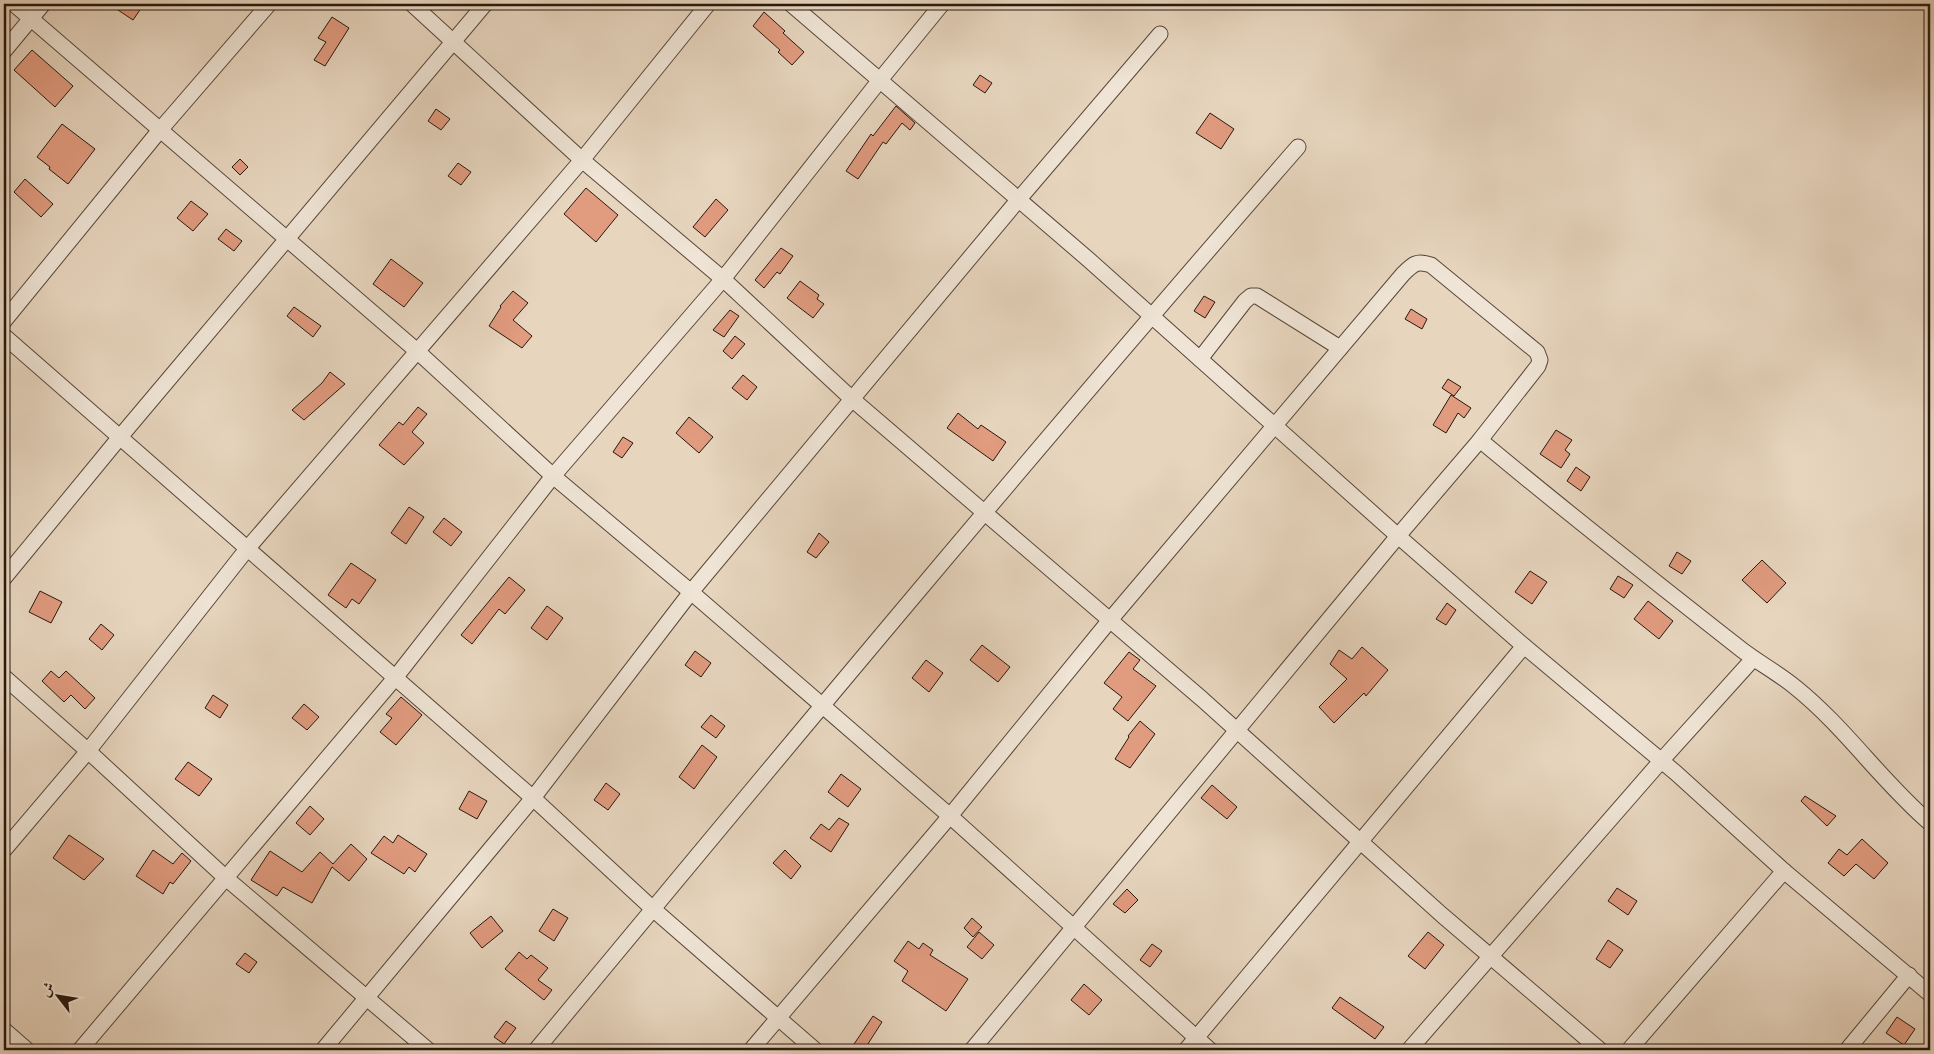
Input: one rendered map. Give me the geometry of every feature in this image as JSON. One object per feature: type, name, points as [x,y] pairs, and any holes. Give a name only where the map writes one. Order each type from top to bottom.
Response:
[{"type":"street","points":[[14,4],[417,351],[552,476],[691,592],[950,816],[1210,1050]]},
{"type":"street","points":[[4,51],[43,4]]},
{"type":"street","points":[[4,321],[160,130],[268,4]]},
{"type":"street","points":[[412,4],[582,160],[723,279],[852,399],[1202,699],[1236,732],[1360,842],[1600,1050]]},
{"type":"street","points":[[4,578],[120,437],[485,4]]},
{"type":"street","points":[[4,850],[88,751],[247,549],[582,160],[708,4]]},
{"type":"street","points":[[791,4],[1019,198],[1524,646],[1661,760],[1784,871],[1930,994]]},
{"type":"street","points":[[80,1050],[227,879],[395,678],[552,476],[723,279],[942,4]]},
{"type":"street","points":[[322,1050],[533,798],[691,592],[1019,198],[1160,34]]},
{"type":"street","points":[[536,1050],[984,512],[1298,147]]},
{"type":"street","points":[[751,1050],[950,816],[1110,620],[1340,348],[1414,263],[1422,261],[1432,265],[1537,352],[1540,360],[1538,366],[1480,440],[1398,536],[972,1050]]},
{"type":"street","points":[[1200,359],[1245,301],[1251,296],[1257,296],[1340,348]]},
{"type":"street","points":[[4,336],[533,798],[815,1050]]},
{"type":"street","points":[[1480,440],[1587,528],[1753,659],[1793,685],[1813,702],[1904,799],[1930,823]]},
{"type":"street","points":[[1186,1050],[1524,646]]},
{"type":"street","points":[[1409,1050],[1661,760],[1753,659]]},
{"type":"street","points":[[4,677],[88,751],[227,879],[428,1050]]},
{"type":"street","points":[[1629,1050],[1784,871]]},
{"type":"street","points":[[1847,1050],[1909,976]]},
{"type":"street","points":[[4,1030],[28,1050]]},
{"type":"building","points":[[109,4],[144,4],[133,20]]},
{"type":"building","points":[[764,12],[804,52],[792,65],[778,52],[780,50],[753,26]]},
{"type":"building","points":[[332,17],[349,28],[325,66],[314,60],[326,42],[318,38]]},
{"type":"building","points":[[32,50],[73,86],[55,107],[14,70]]},
{"type":"building","points":[[980,75],[992,83],[985,93],[973,85]]},
{"type":"building","points":[[896,106],[915,123],[910,130],[902,123],[886,144],[883,142],[858,179],[846,171],[871,134],[873,136]]},
{"type":"building","points":[[436,109],[450,119],[441,130],[428,121]]},
{"type":"building","points":[[1210,113],[1234,129],[1221,149],[1196,133]]},
{"type":"building","points":[[62,124],[95,149],[68,184],[37,157]]},
{"type":"building","points":[[240,159],[248,167],[240,175],[232,167]]},
{"type":"building","points":[[458,163],[471,172],[461,185],[448,176]]},
{"type":"building","points":[[25,179],[53,204],[41,217],[14,192]]},
{"type":"building","points":[[586,188],[618,215],[596,242],[564,214]]},
{"type":"building","points":[[716,199],[728,210],[705,237],[693,227]]},
{"type":"building","points":[[191,201],[208,214],[193,231],[177,218]]},
{"type":"building","points":[[226,229],[242,241],[234,251],[218,239]]},
{"type":"building","points":[[781,248],[793,256],[780,274],[777,272],[764,288],[755,280]]},
{"type":"building","points":[[391,259],[423,283],[404,307],[373,284]]},
{"type":"building","points":[[800,281],[819,295],[817,299],[824,304],[813,318],[787,298]]},
{"type":"building","points":[[513,291],[528,303],[513,320],[532,336],[522,348],[489,326],[500,306]]},
{"type":"building","points":[[1204,296],[1215,302],[1205,318],[1194,311]]},
{"type":"building","points":[[294,307],[321,326],[313,337],[287,316]]},
{"type":"building","points":[[1411,309],[1427,319],[1422,329],[1405,319]]},
{"type":"building","points":[[730,310],[739,316],[724,337],[713,330]]},
{"type":"building","points":[[735,336],[745,344],[732,359],[723,351]]},
{"type":"building","points":[[330,372],[345,384],[304,420],[292,410],[322,383]]},
{"type":"building","points":[[743,375],[757,387],[747,400],[732,388]]},
{"type":"building","points":[[1448,379],[1461,387],[1454,396],[1442,388]]},
{"type":"building","points":[[1451,395],[1471,408],[1464,418],[1458,413],[1446,433],[1433,425]]},
{"type":"building","points":[[418,407],[427,414],[412,432],[424,443],[404,465],[379,445],[399,422],[403,425]]},
{"type":"building","points":[[958,413],[978,429],[981,425],[1006,442],[993,461],[947,428]]},
{"type":"building","points":[[689,417],[713,437],[699,453],[676,433]]},
{"type":"building","points":[[1556,430],[1572,440],[1565,450],[1570,454],[1561,468],[1540,454]]},
{"type":"building","points":[[623,437],[633,443],[622,458],[613,452]]},
{"type":"building","points":[[1576,467],[1590,477],[1581,491],[1567,481]]},
{"type":"building","points":[[409,507],[424,517],[406,544],[391,533]]},
{"type":"building","points":[[444,518],[462,532],[451,546],[433,532]]},
{"type":"building","points":[[819,533],[829,542],[816,558],[807,552]]},
{"type":"building","points":[[1677,552],[1691,561],[1682,574],[1669,566]]},
{"type":"building","points":[[1762,560],[1786,583],[1767,603],[1742,580]]},
{"type":"building","points":[[351,563],[376,580],[359,604],[352,599],[346,608],[328,595]]},
{"type":"building","points":[[1530,571],[1547,582],[1532,604],[1515,592]]},
{"type":"building","points":[[1618,576],[1633,585],[1624,598],[1610,589]]},
{"type":"building","points":[[509,577],[525,590],[505,614],[499,609],[472,644],[461,635]]},
{"type":"building","points":[[40,591],[62,602],[51,623],[29,612]]},
{"type":"building","points":[[1648,601],[1673,621],[1659,639],[1634,619]]},
{"type":"building","points":[[1447,603],[1456,610],[1446,625],[1436,619]]},
{"type":"building","points":[[547,606],[563,618],[547,640],[531,628]]},
{"type":"building","points":[[101,624],[114,635],[102,650],[89,639]]},
{"type":"building","points":[[982,645],[1010,667],[998,682],[970,660]]},
{"type":"building","points":[[1362,647],[1388,670],[1366,696],[1364,693],[1334,723],[1319,707],[1347,679],[1330,664],[1339,650],[1352,659]]},
{"type":"building","points":[[695,651],[711,663],[701,677],[685,665]]},
{"type":"building","points":[[1129,652],[1140,660],[1133,669],[1156,686],[1128,721],[1113,709],[1122,697],[1104,683]]},
{"type":"building","points":[[926,660],[943,673],[929,692],[912,678]]},
{"type":"building","points":[[51,671],[59,678],[66,671],[95,698],[85,709],[71,695],[64,702],[42,681]]},
{"type":"building","points":[[213,695],[228,705],[220,718],[205,708]]},
{"type":"building","points":[[401,697],[422,715],[396,745],[380,732],[392,718],[386,714]]},
{"type":"building","points":[[304,704],[319,717],[307,730],[292,718]]},
{"type":"building","points":[[711,715],[725,726],[716,738],[701,727]]},
{"type":"building","points":[[1140,721],[1155,734],[1130,768],[1115,759],[1128,736]]},
{"type":"building","points":[[702,745],[717,757],[694,789],[679,777]]},
{"type":"building","points":[[188,762],[212,779],[199,796],[175,779]]},
{"type":"building","points":[[841,774],[861,789],[848,807],[828,792]]},
{"type":"building","points":[[606,783],[620,794],[608,810],[594,800]]},
{"type":"building","points":[[1212,785],[1237,807],[1227,819],[1201,798]]},
{"type":"building","points":[[469,791],[487,801],[477,819],[459,809]]},
{"type":"building","points":[[1805,796],[1836,816],[1827,826],[1801,801]]},
{"type":"building","points":[[310,806],[324,819],[310,835],[296,823]]},
{"type":"building","points":[[839,818],[849,824],[831,852],[810,838],[821,824],[829,830]]},
{"type":"building","points":[[69,835],[104,859],[84,880],[53,858]]},
{"type":"building","points":[[398,835],[427,854],[415,872],[409,867],[404,874],[371,853],[384,836],[393,843]]},
{"type":"building","points":[[1862,839],[1888,863],[1874,879],[1856,864],[1844,876],[1828,863],[1839,849],[1847,855]]},
{"type":"building","points":[[351,844],[367,859],[349,881],[332,867],[312,903],[283,887],[277,896],[251,880],[270,851],[302,872],[320,852],[333,864]]},
{"type":"building","points":[[153,850],[173,864],[182,853],[191,861],[173,884],[170,882],[163,894],[136,876]]},
{"type":"building","points":[[785,850],[801,866],[791,879],[773,863]]},
{"type":"building","points":[[1617,888],[1637,901],[1628,915],[1608,901]]},
{"type":"building","points":[[1127,889],[1138,900],[1125,913],[1113,904]]},
{"type":"building","points":[[553,909],[568,918],[554,941],[539,931]]},
{"type":"building","points":[[491,916],[503,931],[482,948],[470,933]]},
{"type":"building","points":[[972,918],[982,927],[973,937],[964,928]]},
{"type":"building","points":[[979,932],[994,945],[982,959],[967,947]]},
{"type":"building","points":[[1428,932],[1444,945],[1425,969],[1408,956]]},
{"type":"building","points":[[1608,940],[1623,950],[1610,968],[1596,959]]},
{"type":"building","points":[[908,941],[919,949],[923,943],[933,950],[930,955],[968,979],[946,1011],[902,981],[908,971],[894,961]]},
{"type":"building","points":[[1152,944],[1162,951],[1150,967],[1140,960]]},
{"type":"building","points":[[519,952],[527,959],[531,955],[548,968],[538,980],[552,990],[544,1000],[505,969]]},
{"type":"building","points":[[245,953],[257,962],[249,973],[236,964]]},
{"type":"building","points":[[1084,984],[1102,1000],[1089,1015],[1071,1000]]},
{"type":"building","points":[[1340,997],[1384,1027],[1375,1039],[1332,1008]]},
{"type":"building","points":[[873,1016],[882,1022],[864,1050],[850,1050]]},
{"type":"building","points":[[1897,1017],[1915,1029],[1904,1045],[1886,1033]]},
{"type":"building","points":[[506,1021],[516,1028],[504,1044],[494,1037]]}]
